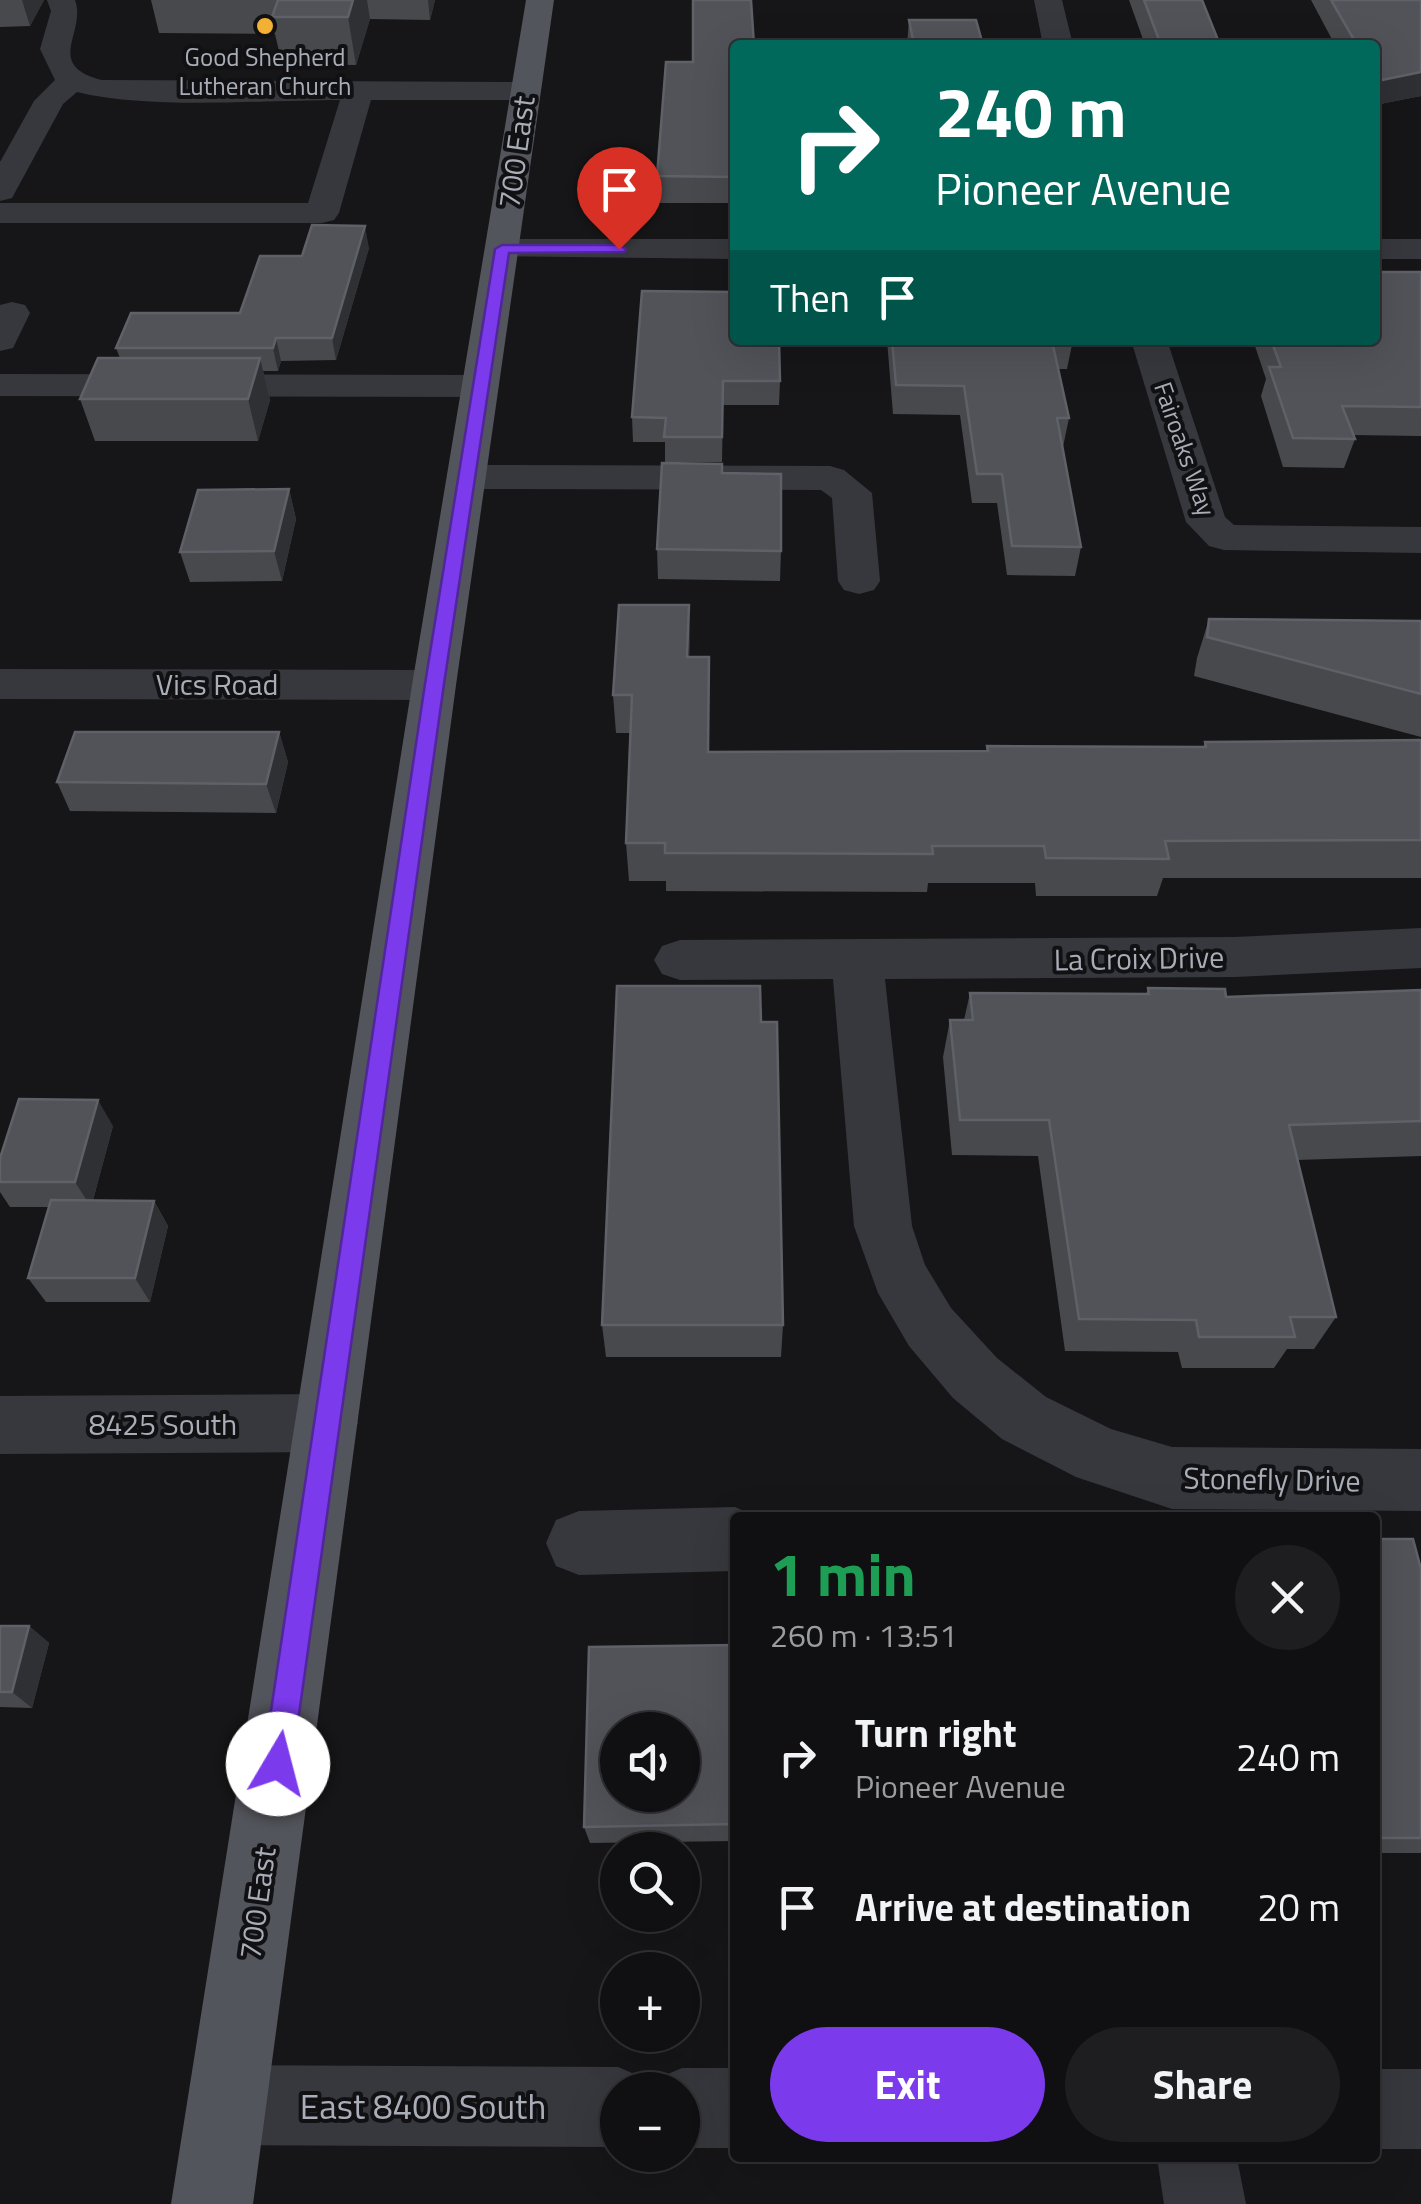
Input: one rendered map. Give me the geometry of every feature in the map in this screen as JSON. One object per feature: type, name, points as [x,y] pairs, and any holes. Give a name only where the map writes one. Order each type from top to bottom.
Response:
[{"type":"main road","name":"700 East","points":[[212,2204],[434,684],[540,0]]},
{"type":"street","points":[[61,0],[65,11],[55,33],[54,58],[74,82],[102,89],[525,91]]},
{"type":"street","points":[[1048,0],[1057,40]]},
{"type":"street","points":[[0,192],[49,101],[58,89],[74,82]]},
{"type":"street","points":[[0,214],[322,213],[358,91]]},
{"type":"street","points":[[502,249],[730,249]]},
{"type":"street","points":[[1380,249],[1421,249]]},
{"type":"street","name":"Fairoaks Way","points":[[1151,345],[1206,522],[1224,537],[1421,540]]},
{"type":"street","points":[[0,385],[480,386]]},
{"type":"street","points":[[467,477],[830,478],[852,493],[859,581]]},
{"type":"street","name":"Vics Road","points":[[0,684],[434,684]]},
{"type":"street","name":"La Croix Drive","points":[[857,962],[1235,957],[1421,948]]},
{"type":"street","points":[[680,960],[857,962]]},
{"type":"street","name":"Stonefly Drive","points":[[857,962],[883,1226],[899,1275],[930,1328],[974,1378],[1024,1418],[1099,1456],[1172,1478],[1421,1480]]},
{"type":"street","name":"8425 South","points":[[0,1425],[327,1423]]},
{"type":"street","points":[[579,1544],[730,1539]]},
{"type":"street","name":"East 8400 South","points":[[228,2105],[600,2107]]},
{"type":"street","points":[[700,2108],[730,2108]]},
{"type":"street","points":[[1380,2109],[1421,2109]]},
{"type":"street","points":[[1198,2162],[1204,2204]]},
{"type":"building","points":[[278,0],[353,0],[348,17],[272,17]]},
{"type":"building","points":[[693,0],[751,0],[754,40],[730,40],[730,177],[657,176],[666,62],[693,62]]},
{"type":"building","points":[[1144,0],[1202,0],[1218,40],[1159,40]]},
{"type":"building","points":[[1331,0],[1421,0],[1421,72],[1380,80],[1380,40],[1354,40]]},
{"type":"building","points":[[909,20],[976,20],[982,40],[913,40]]},
{"type":"building","points":[[312,225],[365,226],[332,338],[276,338],[273,348],[116,348],[131,313],[240,313],[260,256],[302,256]]},
{"type":"building","points":[[1380,272],[1421,272],[1421,407],[1342,406],[1355,439],[1293,438],[1269,367],[1281,367],[1273,345],[1380,345]]},
{"type":"building","points":[[642,291],[730,292],[730,345],[779,345],[780,381],[723,381],[722,437],[664,437],[666,418],[632,417]]},
{"type":"building","points":[[892,345],[1053,345],[1069,418],[1057,418],[1081,547],[1012,546],[1002,474],[977,474],[964,386],[896,385]]},
{"type":"building","points":[[98,358],[260,358],[248,399],[80,399]]},
{"type":"building","points":[[662,463],[722,464],[722,473],[781,474],[781,551],[657,549]]},
{"type":"building","points":[[289,489],[274,551],[180,552],[198,490]]},
{"type":"building","points":[[619,605],[689,605],[687,657],[709,657],[708,752],[988,751],[987,746],[1206,747],[1205,742],[1421,740],[1421,840],[1165,841],[1169,859],[1046,858],[1044,846],[932,846],[933,854],[665,853],[665,843],[626,843],[632,695],[613,695]]},
{"type":"building","points":[[1209,619],[1421,621],[1421,694],[1207,637]]},
{"type":"building","points":[[75,732],[279,732],[266,784],[57,782]]},
{"type":"building","points":[[617,986],[760,986],[761,1022],[777,1022],[783,1325],[602,1325]]},
{"type":"building","points":[[1148,988],[1225,989],[1226,997],[1421,990],[1421,1121],[1289,1125],[1336,1317],[1290,1317],[1295,1337],[1199,1337],[1196,1320],[1079,1319],[1049,1120],[960,1120],[950,1020],[973,1020],[970,993],[1149,994]]},
{"type":"building","points":[[19,1099],[98,1100],[75,1182],[0,1182],[0,1158]]},
{"type":"building","points":[[51,1200],[154,1201],[135,1278],[28,1278]]},
{"type":"building","points":[[1380,1539],[1413,1539],[1421,1569],[1421,1838],[1380,1838]]},
{"type":"building","points":[[0,1626],[29,1626],[12,1692],[0,1692]]},
{"type":"building","points":[[730,1645],[730,1824],[584,1827],[589,1647]]},
{"type":"place","name":"Good Shepherd Lutheran Church","points":[[265,26]]},
{"type":"route","points":[[278,1764],[434,684],[502,249],[619,249]]}]
